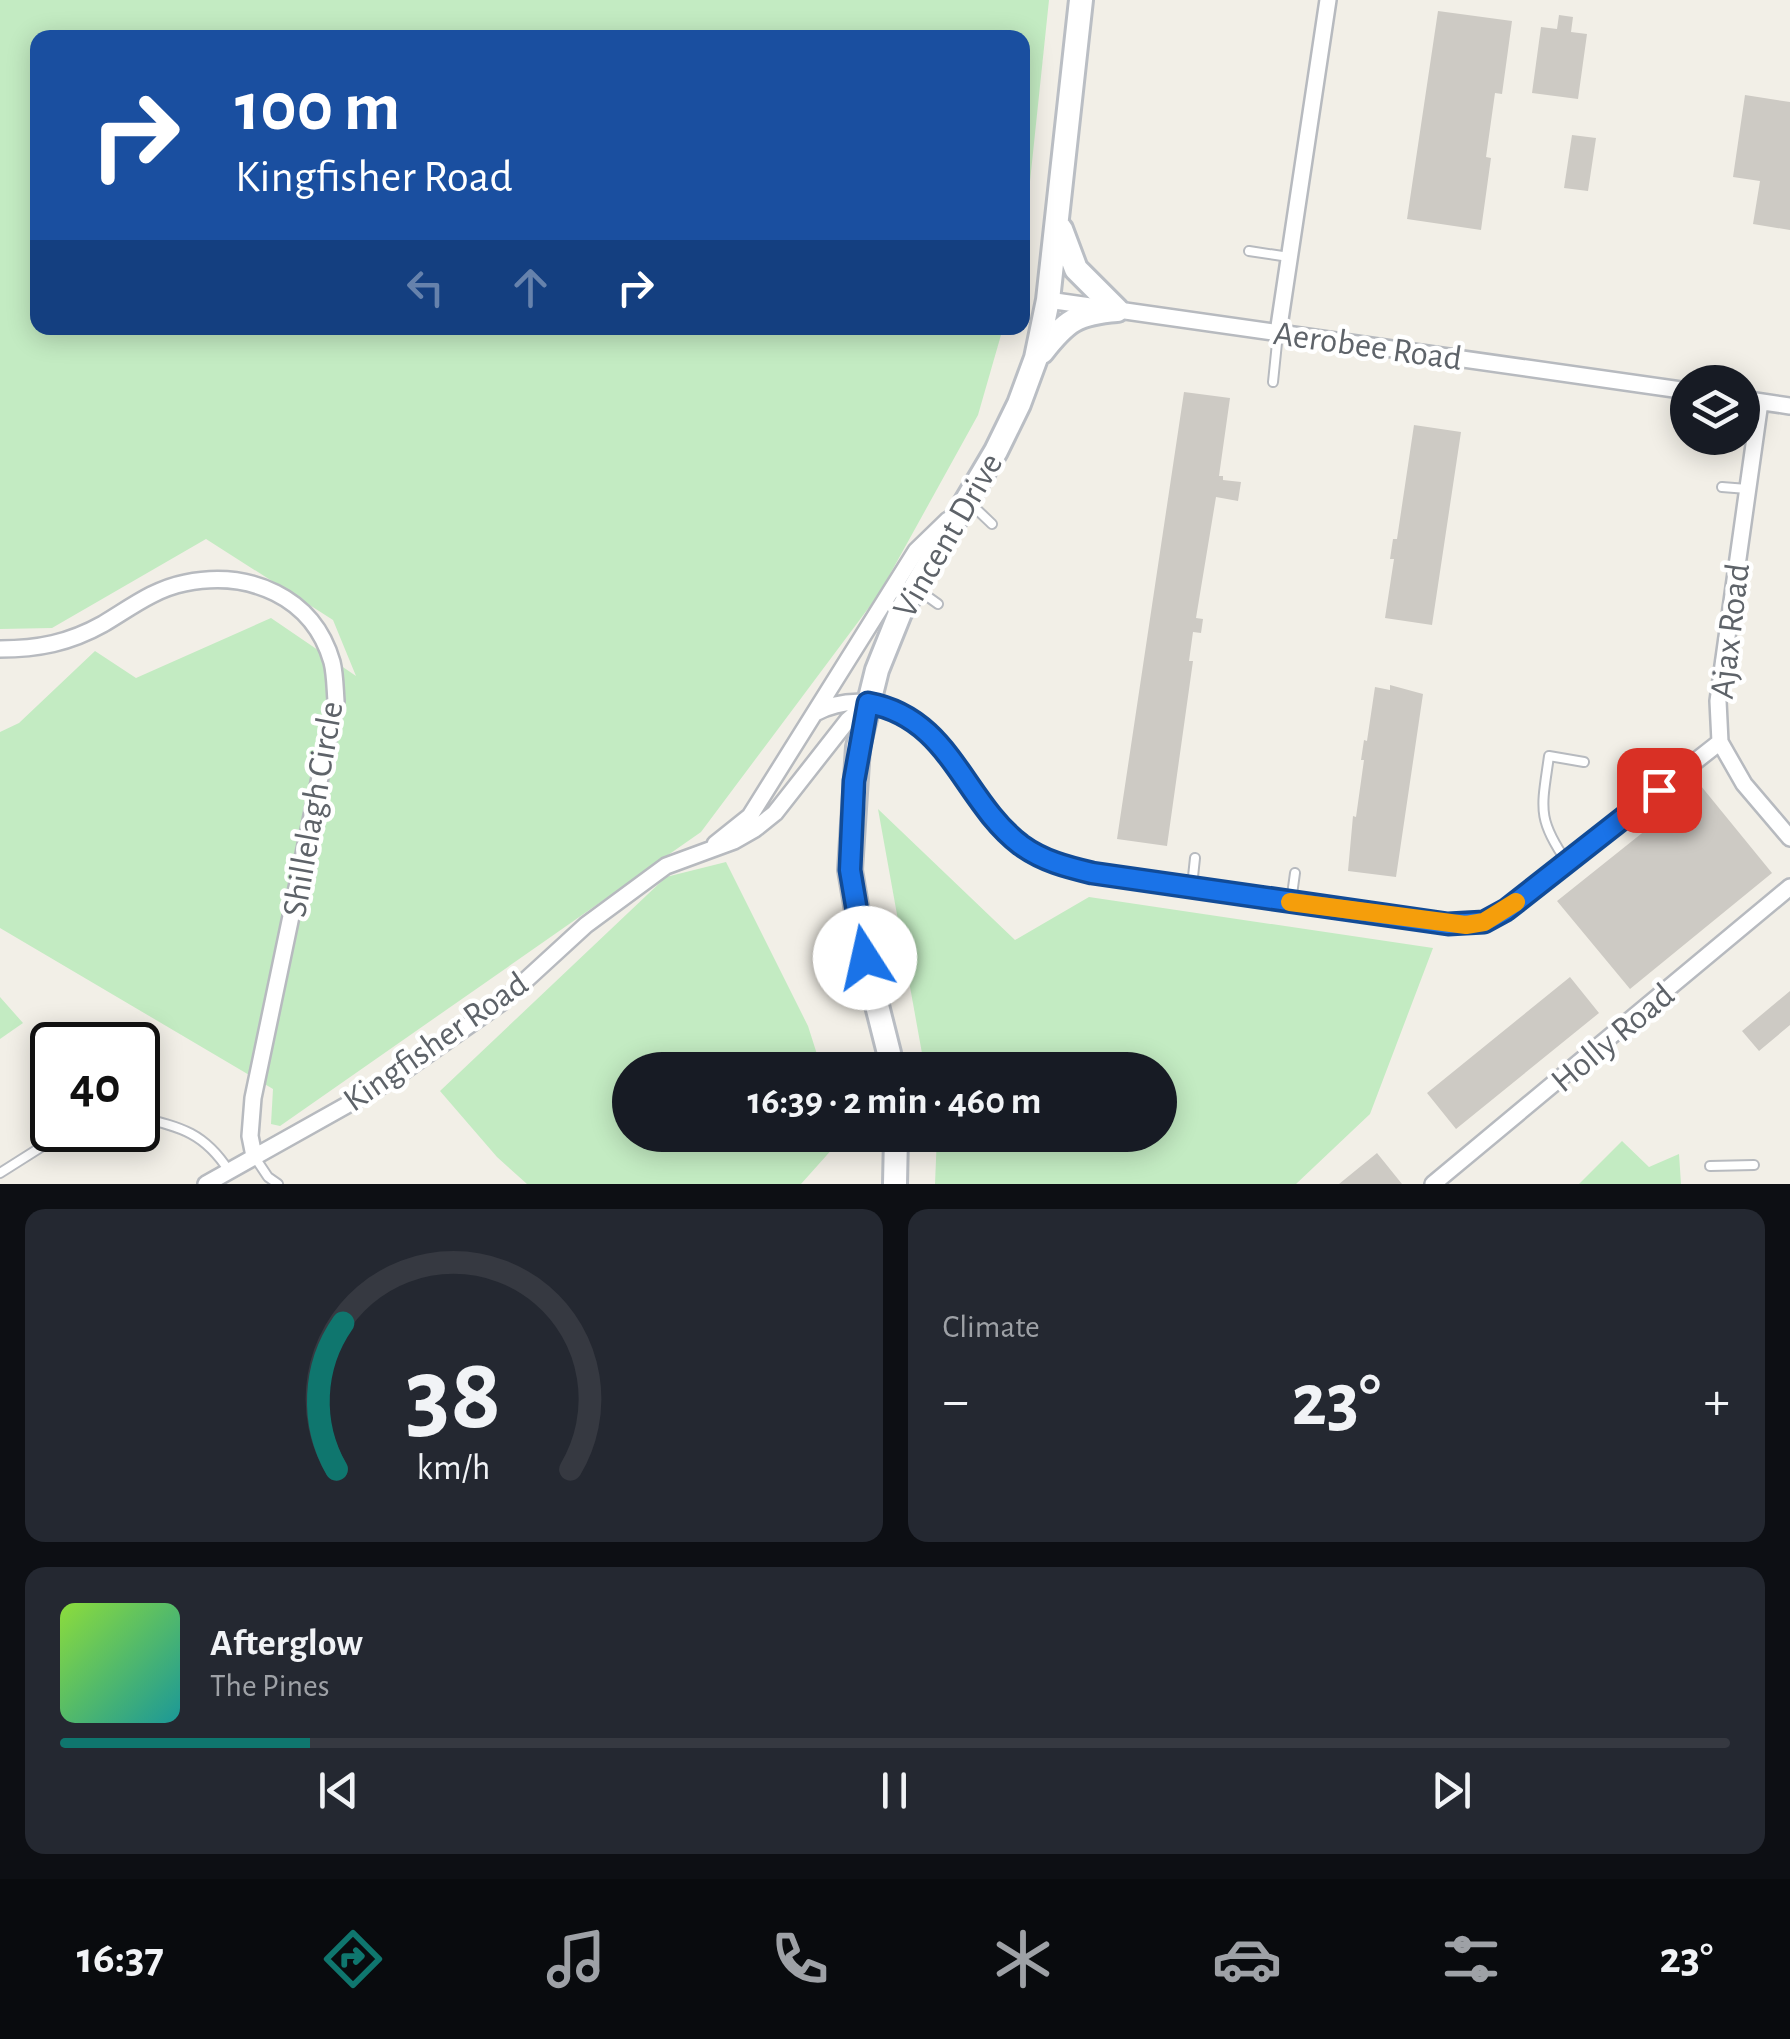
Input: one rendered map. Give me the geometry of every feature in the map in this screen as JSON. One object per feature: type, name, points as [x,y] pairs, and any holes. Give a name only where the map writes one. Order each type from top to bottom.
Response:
[{"type":"street","name":"Vincent Drive","points":[[890,1052],[865,958],[850,870],[854,781],[868,703],[885,646],[1019,404],[1036,358],[1048,300],[1081,0]]},
{"type":"street","points":[[1278,332],[1328,0]]},
{"type":"street","points":[[1058,220],[1076,270],[1117,310]]},
{"type":"street","name":"Aerobee Road","points":[[1048,300],[1670,389]]},
{"type":"street","points":[[1036,358],[1064,324],[1094,311],[1117,310]]},
{"type":"street","points":[[1760,402],[1790,406]]},
{"type":"street","name":"Ajax Road","points":[[1753,455],[1718,701],[1720,742],[1744,784],[1790,838]]},
{"type":"street","name":"Kingfisher Road","points":[[704,852],[750,816],[916,551],[968,501]]},
{"type":"street","name":"Shillelagh Circle","points":[[0,649],[41,649],[58,643],[100,626],[146,596],[185,583],[236,582],[278,592],[314,626],[332,662],[336,700],[253,1098],[250,1136],[254,1156]]},
{"type":"street","points":[[815,713],[846,703],[893,707],[931,732],[1000,824],[1021,845],[1051,862],[1092,873],[1466,925],[1484,922],[1506,910],[1720,742]]},
{"type":"street","name":"Kingfisher Road","points":[[206,1184],[388,1082],[502,1002],[586,926],[666,866],[734,841],[774,813],[848,720],[868,703]]},
{"type":"street","name":"Holly Road","points":[[1433,1184],[1790,888]]},
{"type":"street","points":[[894,1184],[895,1152]]},
{"type":"lane","points":[[1249,251],[1290,258]]},
{"type":"lane","points":[[1273,382],[1278,332]]},
{"type":"lane","points":[[1722,487],[1748,489]]},
{"type":"lane","points":[[968,501],[992,524]]},
{"type":"lane","points":[[916,588],[938,604]]},
{"type":"lane","points":[[1567,862],[1544,825],[1542,806],[1549,756],[1584,762]]},
{"type":"lane","points":[[1192,886],[1196,858]]},
{"type":"lane","points":[[1290,902],[1294,873]]},
{"type":"lane","points":[[160,1122],[213,1146],[230,1170]]},
{"type":"lane","points":[[0,1173],[33,1152]]},
{"type":"lane","points":[[254,1156],[268,1177],[278,1184]]},
{"type":"lane","points":[[1710,1166],[1754,1165]]},
{"type":"green space","points":[[0,0],[1049,0],[1030,181],[1030,30],[30,30],[30,335],[1001,335],[978,415],[879,594],[701,832],[280,1126],[271,1124],[273,1089],[0,928],[0,732],[19,723],[95,651],[136,678],[271,618],[356,676],[333,620],[206,539],[52,628],[0,629]]},
{"type":"green space","points":[[878,809],[1015,940],[1089,897],[1433,948],[1370,1114],[1296,1184],[935,1184],[936,1152],[1177,1152],[1177,1052],[922,1052]]},
{"type":"green space","points":[[726,862],[808,1026],[816,1052],[612,1052],[612,1152],[830,1152],[801,1184],[527,1184],[497,1157],[440,1091],[666,877]]},
{"type":"green space","points":[[0,997],[23,1023],[0,1039]]},
{"type":"green space","points":[[1622,1141],[1649,1167],[1679,1154],[1681,1184],[1579,1184]]},
{"type":"building","points":[[1438,11],[1512,21],[1502,94],[1495,93],[1481,230],[1407,219]]},
{"type":"building","points":[[1559,15],[1573,17],[1571,32],[1587,34],[1578,99],[1532,93],[1541,27],[1557,29]]},
{"type":"building","points":[[1745,95],[1790,102],[1790,230],[1753,224],[1760,181],[1733,177]]},
{"type":"building","points":[[1572,135],[1596,138],[1588,191],[1564,188]]},
{"type":"building","points":[[1184,392],[1230,398],[1219,476],[1241,482],[1238,501],[1216,497],[1196,618],[1203,619],[1201,633],[1193,632],[1189,661],[1193,661],[1167,846],[1117,839]]},
{"type":"building","points":[[1414,425],[1461,432],[1432,625],[1385,618],[1394,559],[1390,559],[1393,539],[1397,539]]},
{"type":"building","points":[[1390,685],[1423,694],[1396,877],[1348,871],[1361,760],[1375,687],[1390,690]]},
{"type":"building","points":[[1701,786],[1772,873],[1630,989],[1557,901]]},
{"type":"building","points":[[1570,977],[1599,1013],[1456,1129],[1427,1093]]},
{"type":"building","points":[[1790,991],[1790,1025],[1759,1051],[1742,1031]]},
{"type":"building","points":[[1377,1153],[1402,1184],[1339,1184]]},
{"type":"slow traffic","points":[[1290,902],[1466,925],[1484,922],[1516,902]]},
{"type":"route","points":[[865,958],[850,870],[854,781],[868,703],[893,707],[931,732],[1000,824],[1021,845],[1051,862],[1092,873],[1448,924],[1484,922],[1506,910],[1659,790]]}]
